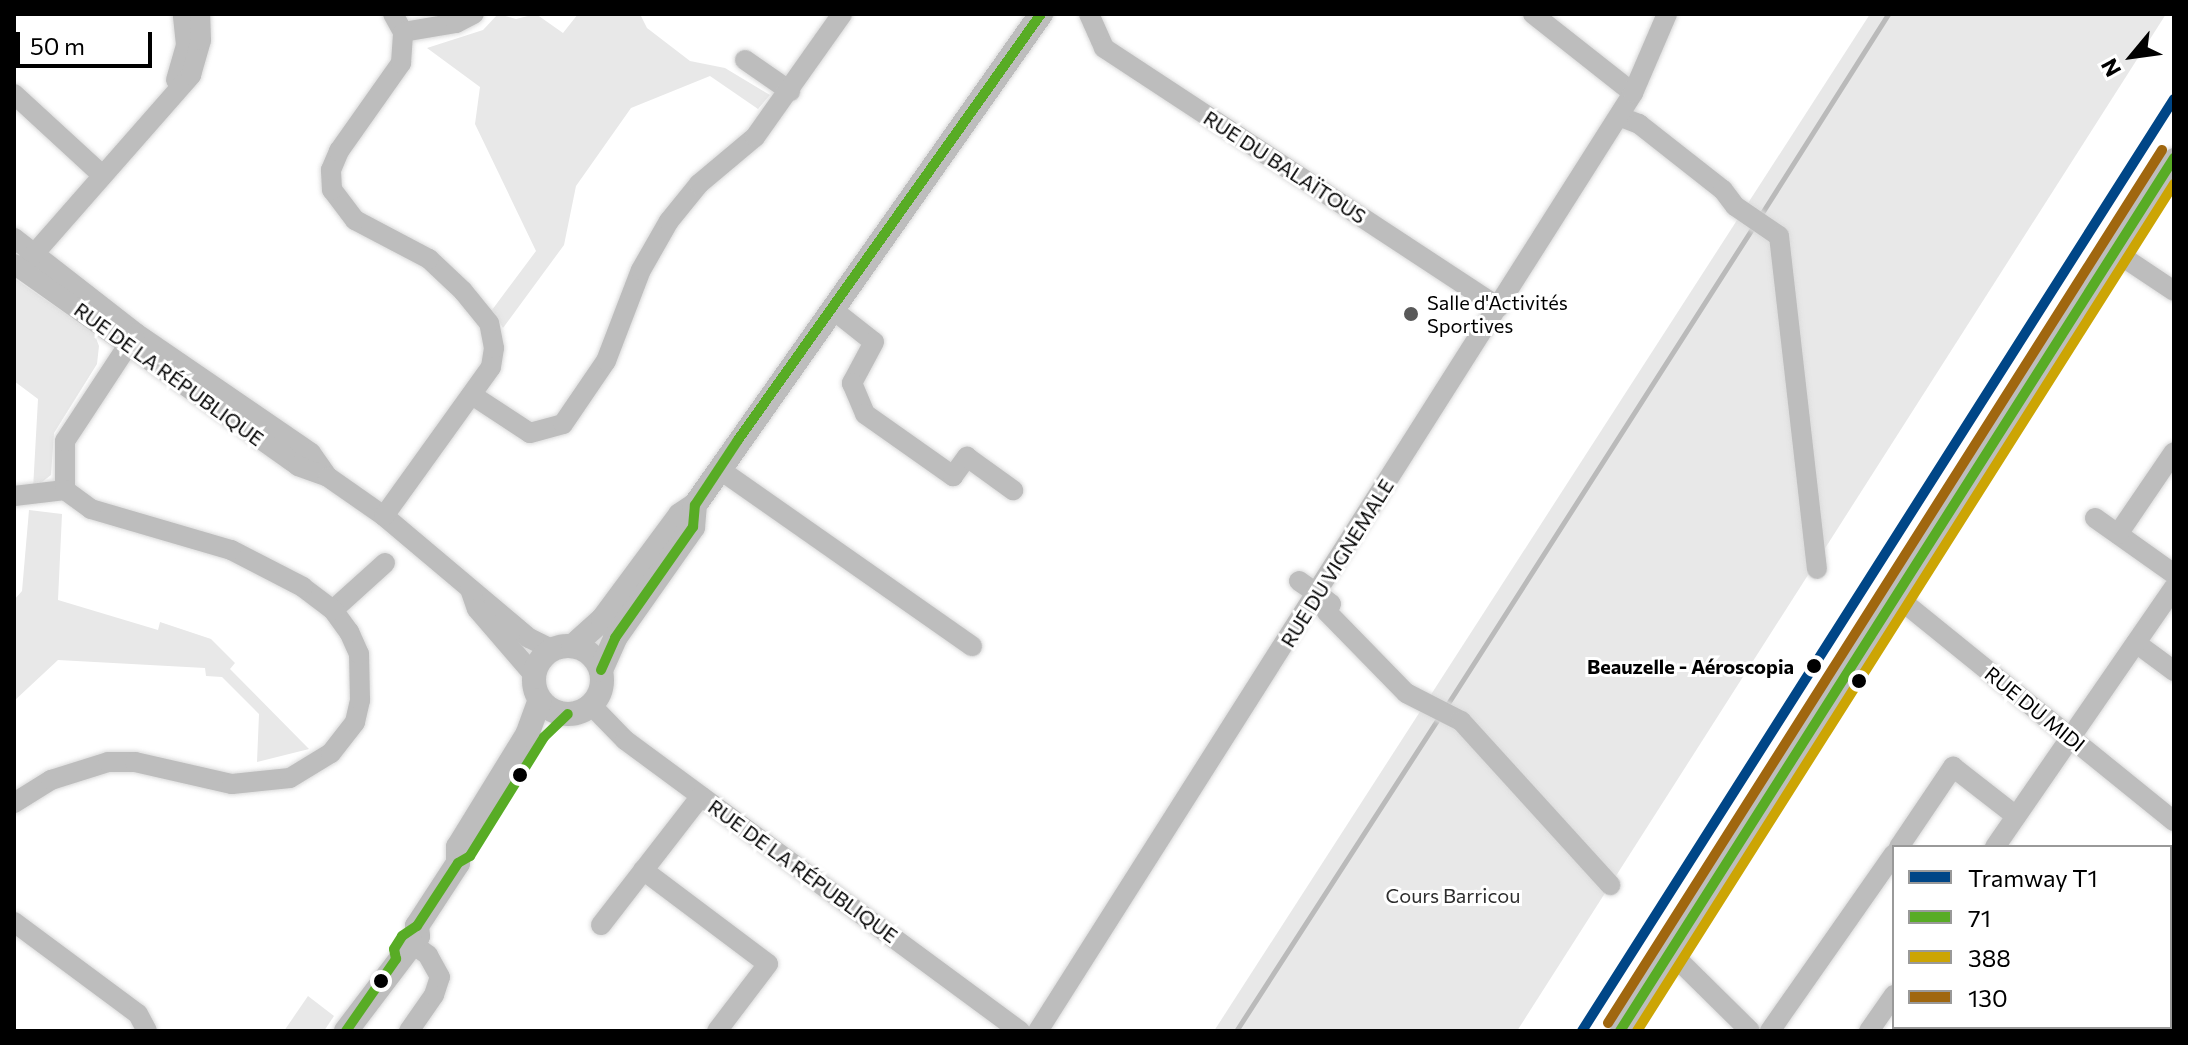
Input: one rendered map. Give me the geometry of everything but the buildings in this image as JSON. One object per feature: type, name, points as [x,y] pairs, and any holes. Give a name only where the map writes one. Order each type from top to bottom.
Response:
[{"type":"main road","points":[[458,863],[458,847],[527,735],[540,700],[534,675],[563,647],[603,619],[680,515],[695,505],[1041,14]]},
{"type":"main road","points":[[346,1031],[409,943],[458,863],[470,856],[544,737],[600,692],[601,670],[619,631],[693,527],[695,505]]},
{"type":"main road","points":[[563,647],[591,654],[601,670]]},
{"type":"main road","points":[[540,700],[579,710]]},
{"type":"street","points":[[170,94],[186,45],[183,14]]},
{"type":"street","points":[[23,262],[170,94],[191,75],[198,59],[200,14]]},
{"type":"street","points":[[384,516],[491,367],[494,348],[489,323],[429,259],[355,220],[332,190],[331,170],[339,151],[401,63],[398,23],[456,23],[474,14]]},
{"type":"street","points":[[472,395],[530,433],[563,424],[606,361],[641,270],[669,221],[699,184],[755,137],[842,14]]},
{"type":"street","name":"RUE DU BALAÏTOUS","points":[[1089,14],[1104,48],[1498,307]]},
{"type":"street","points":[[1533,14],[1633,93]]},
{"type":"street","name":"RUE DU VIGNEMALE","points":[[1038,1031],[1633,93],[1667,14]]},
{"type":"street","points":[[745,60],[790,91]]},
{"type":"street","points":[[14,94],[101,174]]},
{"type":"street","points":[[1626,119],[1723,190],[1729,201],[1779,236],[1817,569]]},
{"type":"street","points":[[1620,1031],[2174,158]]},
{"type":"street","name":"RUE DE LA RÉPUBLIQUE","points":[[14,238],[23,262],[128,344],[311,453],[328,477],[384,516],[470,589],[487,598],[529,638],[563,647]]},
{"type":"street","points":[[2114,251],[2174,291]]},
{"type":"street","points":[[832,309],[874,342],[852,383],[865,414],[953,476],[967,457],[1013,490]]},
{"type":"street","points":[[65,490],[65,441],[128,344]]},
{"type":"street","points":[[2118,534],[2174,452]]},
{"type":"street","points":[[719,469],[972,646]]},
{"type":"street","points":[[14,496],[65,490],[91,509],[231,550],[292,581],[333,610],[359,654],[360,700],[355,722],[318,765],[263,784],[232,784],[135,762],[108,762],[51,780],[14,803]]},
{"type":"street","points":[[2095,518],[2174,574]]},
{"type":"street","points":[[333,610],[385,563]]},
{"type":"street","points":[[1310,588],[1331,604],[1327,612],[1406,693],[1436,704],[1461,721],[1610,885]]},
{"type":"street","points":[[1996,845],[2174,588]]},
{"type":"street","name":"RUE DE LA RÉPUBLIQUE","points":[[470,589],[477,609],[534,675]]},
{"type":"street","name":"RUE DU MIDI","points":[[1897,597],[2174,821]]},
{"type":"street","points":[[2136,643],[2174,671]]},
{"type":"street","name":"RUE DE LA RÉPUBLIQUE","points":[[579,710],[607,726],[1020,1031]]},
{"type":"street","points":[[1900,845],[1953,767],[2016,816]]},
{"type":"street","points":[[601,925],[701,796]]},
{"type":"street","points":[[1770,1031],[1892,857]]},
{"type":"street","points":[[643,870],[768,964],[717,1031]]},
{"type":"street","points":[[14,922],[138,1014],[147,1031]]},
{"type":"street","points":[[409,943],[428,955],[440,977],[434,995],[409,1031]]},
{"type":"street","points":[[1670,952],[1750,1031]]},
{"type":"street","points":[[1869,1031],[1892,998]]},
{"type":"green space","points":[[498,14],[516,19],[536,14],[563,33],[578,14],[640,14],[647,28],[690,61],[725,68],[770,95],[758,109],[710,76],[631,108],[576,186],[564,245],[503,328],[492,310],[536,251],[475,124],[480,87],[427,48],[483,30]]},
{"type":"green space","name":"Cours Barricou","points":[[1870,14],[2166,14],[1517,1031],[1214,1031]]},
{"type":"green space","points":[[14,278],[94,333],[99,346],[97,364],[54,433],[51,475],[33,489],[38,399],[14,381]]},
{"type":"green space","points":[[29,510],[62,514],[58,600],[158,630],[160,622],[211,639],[235,663],[230,669],[309,749],[257,762],[259,714],[222,677],[206,676],[205,668],[58,660],[14,701],[14,600],[22,591]]},
{"type":"green space","points":[[308,996],[334,1016],[324,1031],[284,1031]]},
{"type":"waterway","points":[[1760,216],[1888,14]]},
{"type":"waterway","points":[[1445,708],[1755,224]]},
{"type":"waterway","points":[[1236,1031],[1440,716]]},
{"type":"tram line","name":"T1","points":[[1582,1031],[2174,99]]},
{"type":"transit line","name":"71","points":[[601,670],[615,638],[693,527],[695,505],[738,440],[1041,14]]},
{"type":"transit line","name":"130","points":[[1608,1023],[2162,150]]},
{"type":"transit line","name":"71","points":[[1620,1031],[2174,158]]},
{"type":"transit line","name":"388","points":[[1637,1031],[2174,184]]},
{"type":"transit line","name":"71","points":[[346,1031],[396,959],[394,949],[402,936],[417,926],[458,863],[470,856],[544,737],[568,714]]},
{"type":"place","name":"Salle d'Activités Sportives","points":[[1411,314]]},
{"type":"place","name":"Beauzelle - Aéroscopia","points":[[1814,666]]}]
